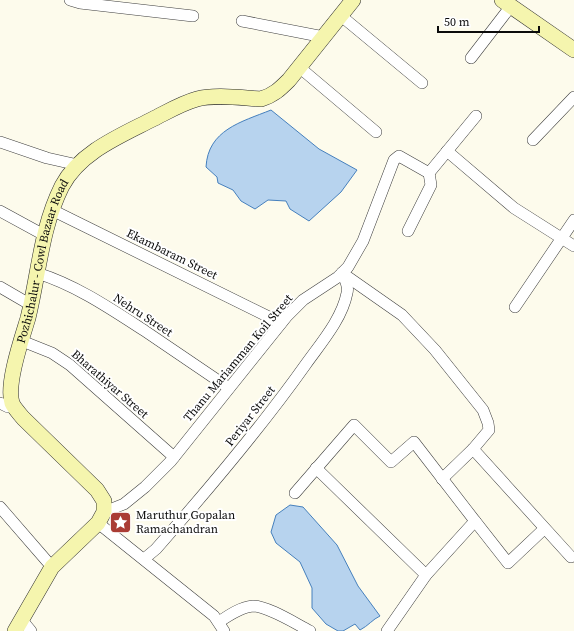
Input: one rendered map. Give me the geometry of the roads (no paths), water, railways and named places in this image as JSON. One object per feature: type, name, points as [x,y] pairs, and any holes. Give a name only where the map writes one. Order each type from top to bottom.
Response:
[{"type":"street","points":[[70,0],[80,3],[194,16]]},
{"type":"street","name":"Pozhichalur - Cowl Bazaar Road","points":[[101,517],[104,501],[97,490],[23,418],[7,405],[11,394],[14,366],[31,305],[44,235],[52,210],[67,178],[78,165],[91,154],[116,138],[173,109],[198,99],[261,98],[271,96],[280,90],[300,67],[353,0]]},
{"type":"street","points":[[470,58],[507,3],[574,50]]},
{"type":"street","points":[[340,15],[422,83]]},
{"type":"street","points":[[242,21],[324,37]]},
{"type":"street","points":[[300,67],[376,132]]},
{"type":"street","points":[[533,140],[574,97]]},
{"type":"street","points":[[408,231],[431,185],[429,174],[476,116]]},
{"type":"street","points":[[0,142],[47,158],[78,165]]},
{"type":"street","points":[[447,151],[514,208],[574,246]]},
{"type":"street","name":"Thanu Mariamman Koil Street","points":[[101,517],[124,504],[145,487],[174,457],[281,323],[303,300],[342,273],[348,267],[363,241],[394,160],[399,156],[405,158],[429,174]]},
{"type":"street","name":"Ekambaram Street","points":[[52,210],[281,323]]},
{"type":"street","points":[[0,211],[44,235]]},
{"type":"street","points":[[514,307],[574,220]]},
{"type":"street","name":"Nehru Street","points":[[37,273],[73,288],[116,312],[229,388]]},
{"type":"street","points":[[342,273],[402,315],[435,350],[483,410],[489,430],[473,450],[442,479]]},
{"type":"street","name":"Periyar Street","points":[[144,559],[156,549],[260,426],[325,337],[341,309],[347,293],[347,285],[342,273]]},
{"type":"street","points":[[0,287],[31,305]]},
{"type":"street","name":"Bharathiyar Street","points":[[22,341],[52,353],[70,365],[174,457]]},
{"type":"street","points":[[294,493],[354,425],[391,462],[414,442],[508,563],[544,529]]},
{"type":"street","points":[[473,450],[571,557]]},
{"type":"street","points":[[316,468],[426,575]]},
{"type":"street","points":[[0,507],[52,567]]},
{"type":"street","points":[[31,631],[18,625],[52,567],[101,517],[144,559],[214,616],[222,626],[233,612],[253,606],[270,610],[310,631]]},
{"type":"street","points":[[387,631],[426,575],[475,521]]},
{"type":"water","points":[[271,110],[319,149],[357,170],[341,192],[309,221],[290,209],[286,201],[268,200],[255,209],[241,201],[233,190],[218,183],[217,177],[206,167],[208,154],[213,144],[220,136],[228,129]]},
{"type":"water","points":[[290,505],[303,507],[337,545],[358,586],[380,616],[360,630],[355,624],[343,631],[338,631],[326,624],[312,608],[312,588],[300,562],[276,543],[271,532],[276,515]]},
{"type":"place","name":"Maruthur Gopalan Ramachandran","points":[[121,522]]}]
